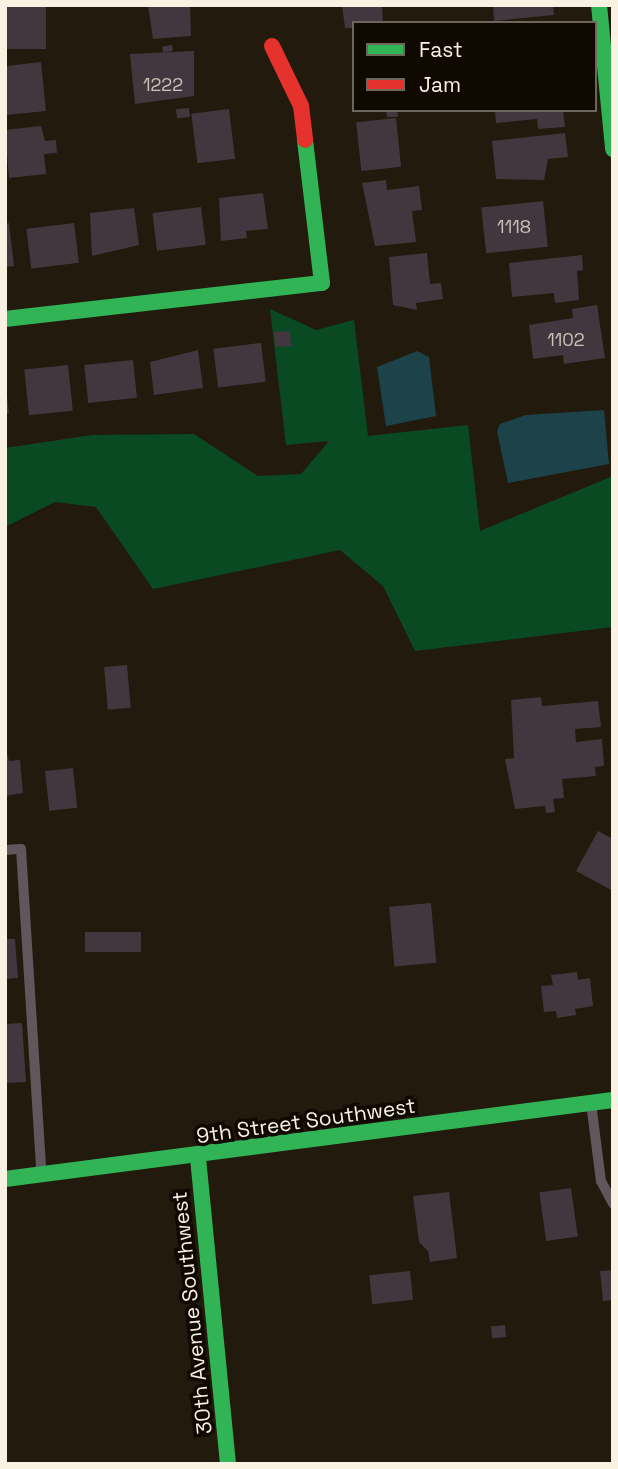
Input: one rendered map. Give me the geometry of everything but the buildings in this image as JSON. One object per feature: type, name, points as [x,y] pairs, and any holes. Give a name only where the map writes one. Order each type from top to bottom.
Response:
[{"type":"street","points":[[599,5],[613,149]]},
{"type":"street","points":[[5,319],[322,283],[301,106],[272,46]]},
{"type":"street","name":"9th Street Southwest","points":[[5,1179],[198,1158],[613,1100]]},
{"type":"street","name":"30th Avenue Southwest","points":[[198,1158],[228,1464]]},
{"type":"lane","points":[[5,850],[21,849],[42,1175]]},
{"type":"lane","points":[[591,1103],[601,1181],[613,1204]]},
{"type":"green space","points":[[270,309],[316,330],[354,320],[368,436],[468,425],[480,531],[613,476],[613,627],[415,651],[383,586],[340,550],[153,589],[96,507],[55,502],[5,527],[5,448],[92,435],[194,434],[258,476],[301,474],[329,441],[286,445]]},
{"type":"water","points":[[417,351],[429,357],[436,416],[386,426],[377,367]]},
{"type":"water","points":[[604,410],[609,464],[508,483],[497,431],[500,424],[526,415]]},
{"type":"traffic: fast","points":[[599,5],[613,149]]},
{"type":"traffic: fast","points":[[5,319],[322,283],[305,140]]},
{"type":"traffic: fast","points":[[5,1179],[613,1100]]},
{"type":"traffic: fast","points":[[198,1158],[228,1464]]},
{"type":"traffic: jam","points":[[272,46],[301,106],[305,140]]}]
